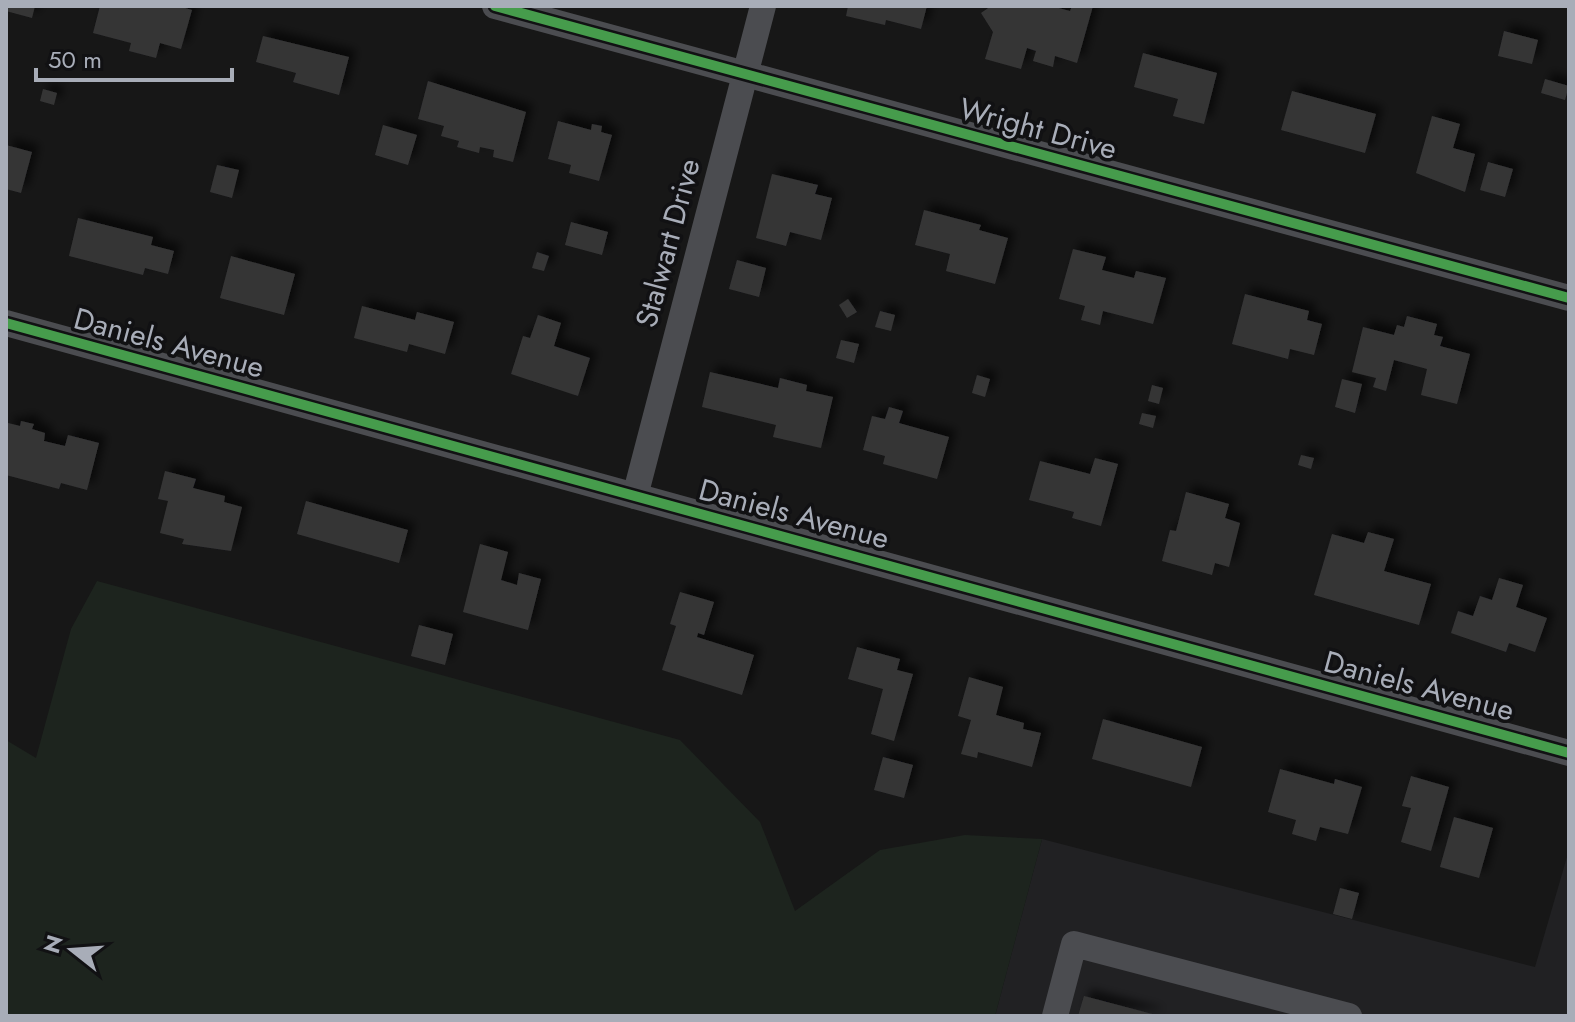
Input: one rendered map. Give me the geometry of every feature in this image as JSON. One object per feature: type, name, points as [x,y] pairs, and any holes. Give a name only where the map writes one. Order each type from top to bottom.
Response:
[{"type":"street","name":"Wright Drive","points":[[495,6],[1569,298]]},
{"type":"street","name":"Stalwart Drive","points":[[635,496],[763,6]]},
{"type":"street","name":"Daniels Avenue","points":[[6,323],[1569,753]]},
{"type":"street","points":[[1055,1016],[1074,944],[1349,1016]]},
{"type":"shaded area","points":[[97,581],[680,740],[760,822],[795,911],[880,850],[965,835],[1042,839],[995,1016],[6,1016],[6,740],[36,758],[71,629]]},
{"type":"shaded area","points":[[1042,839],[1535,967],[1569,850],[1569,1016],[995,1016]]},
{"type":"building","points":[[6,6],[35,6],[32,18],[6,11]]},
{"type":"building","points":[[100,6],[178,6],[192,10],[181,49],[160,43],[156,58],[129,51],[131,43],[93,33]]},
{"type":"building","points":[[848,6],[927,6],[921,29],[886,20],[885,25],[846,16]]},
{"type":"building","points":[[991,6],[1051,6],[1070,11],[1072,6],[1093,6],[1077,63],[1055,56],[1053,67],[1033,61],[1036,51],[1027,48],[1021,69],[985,59],[993,32],[981,13]]},
{"type":"building","points":[[1504,31],[1538,40],[1532,64],[1498,56]]},
{"type":"building","points":[[263,36],[349,57],[339,95],[293,82],[296,73],[256,62]]},
{"type":"building","points":[[1143,53],[1217,73],[1204,124],[1173,116],[1178,99],[1134,87]]},
{"type":"building","points":[[1545,79],[1569,86],[1565,100],[1541,93]]},
{"type":"building","points":[[428,81],[526,112],[513,162],[493,157],[494,150],[480,147],[479,153],[457,147],[459,141],[441,136],[444,126],[418,119]]},
{"type":"building","points":[[43,89],[57,93],[54,105],[40,101]]},
{"type":"building","points":[[1292,91],[1376,114],[1365,153],[1281,130]]},
{"type":"building","points":[[1432,116],[1460,124],[1453,148],[1475,154],[1465,192],[1416,173]]},
{"type":"building","points":[[558,121],[591,130],[592,124],[602,126],[601,132],[612,135],[599,181],[569,173],[571,165],[548,159]]},
{"type":"building","points":[[383,125],[417,135],[408,165],[375,155]]},
{"type":"building","points":[[6,145],[32,152],[21,193],[6,189]]},
{"type":"building","points":[[1488,162],[1513,169],[1505,197],[1480,190]]},
{"type":"building","points":[[217,165],[239,170],[232,198],[210,192]]},
{"type":"building","points":[[772,174],[818,185],[815,194],[832,198],[821,240],[790,232],[786,246],[756,238]]},
{"type":"building","points":[[924,210],[981,225],[979,230],[1008,238],[995,284],[946,271],[950,254],[915,245]]},
{"type":"building","points":[[78,218],[153,237],[151,245],[174,251],[168,274],[145,268],[143,275],[69,256]]},
{"type":"building","points":[[571,222],[608,232],[602,255],[565,245]]},
{"type":"building","points":[[1073,249],[1106,257],[1102,270],[1134,278],[1136,271],[1166,278],[1153,324],[1103,311],[1100,325],[1081,320],[1085,306],[1059,299]]},
{"type":"building","points":[[537,252],[549,256],[544,271],[532,268]]},
{"type":"building","points":[[231,256],[295,274],[284,315],[220,298]]},
{"type":"building","points":[[737,260],[766,268],[759,297],[729,289]]},
{"type":"building","points":[[1245,294],[1309,311],[1307,320],[1322,324],[1314,355],[1290,349],[1288,359],[1232,344]]},
{"type":"building","points":[[848,299],[857,312],[847,318],[839,305]]},
{"type":"building","points":[[362,306],[415,320],[417,312],[454,322],[445,354],[409,344],[407,352],[354,338]]},
{"type":"building","points":[[880,311],[895,315],[891,331],[875,327]]},
{"type":"building","points":[[538,315],[561,323],[554,346],[590,358],[578,396],[511,374],[523,336],[530,338]]},
{"type":"building","points":[[1407,316],[1437,324],[1434,335],[1443,337],[1440,346],[1470,354],[1457,404],[1421,395],[1427,369],[1394,360],[1386,391],[1373,387],[1376,378],[1352,372],[1363,327],[1394,335],[1397,325],[1404,327]]},
{"type":"building","points":[[841,340],[859,344],[854,363],[836,358]]},
{"type":"building","points":[[710,372],[778,388],[780,378],[807,385],[806,391],[833,397],[821,448],[773,437],[776,425],[702,407]]},
{"type":"building","points":[[977,375],[990,379],[985,397],[972,393]]},
{"type":"building","points":[[1342,379],[1362,384],[1355,413],[1335,407]]},
{"type":"building","points":[[1152,385],[1163,388],[1159,404],[1148,401]]},
{"type":"building","points":[[889,407],[903,411],[899,423],[949,437],[937,479],[883,464],[885,456],[863,450],[872,416],[885,419]]},
{"type":"building","points":[[1142,413],[1156,416],[1153,428],[1139,424]]},
{"type":"building","points":[[21,421],[34,424],[32,429],[45,433],[44,441],[65,446],[68,435],[99,443],[87,490],[61,483],[59,489],[6,475],[8,423],[20,426]]},
{"type":"building","points":[[1301,455],[1314,458],[1311,469],[1298,465]]},
{"type":"building","points":[[1095,458],[1118,464],[1101,526],[1072,518],[1074,512],[1029,500],[1040,461],[1090,474]]},
{"type":"building","points":[[165,471],[196,479],[193,488],[225,496],[224,502],[242,507],[231,551],[182,544],[184,539],[160,533],[168,501],[158,499]]},
{"type":"building","points":[[1186,492],[1229,504],[1225,518],[1240,523],[1229,567],[1215,563],[1212,575],[1162,561],[1170,530],[1176,531]]},
{"type":"building","points":[[306,501],[408,530],[399,563],[297,534]]},
{"type":"building","points":[[1368,532],[1394,539],[1384,571],[1431,584],[1419,625],[1314,595],[1332,534],[1364,543]]},
{"type":"building","points":[[480,544],[508,552],[501,580],[517,585],[519,573],[541,579],[528,630],[463,612]]},
{"type":"building","points":[[1499,578],[1523,585],[1516,607],[1547,618],[1535,652],[1509,643],[1506,652],[1451,633],[1458,611],[1473,616],[1480,596],[1492,600]]},
{"type":"building","points":[[680,592],[714,602],[704,635],[698,633],[697,637],[754,655],[742,695],[662,670],[676,626],[670,624]]},
{"type":"building","points":[[419,625],[453,634],[445,665],[411,656]]},
{"type":"building","points":[[857,647],[900,659],[897,670],[913,674],[894,741],[871,734],[883,689],[848,679]]},
{"type":"building","points":[[969,677],[1003,687],[996,715],[1024,723],[1023,729],[1041,733],[1032,767],[978,752],[977,758],[961,754],[971,720],[958,716]]},
{"type":"building","points":[[1103,719],[1202,747],[1191,787],[1092,759]]},
{"type":"building","points":[[883,757],[913,765],[904,798],[874,790]]},
{"type":"building","points":[[1280,769],[1334,784],[1335,779],[1362,787],[1348,834],[1320,827],[1316,841],[1292,834],[1296,820],[1268,812]]},
{"type":"building","points":[[1411,776],[1449,787],[1431,851],[1401,842],[1411,808],[1402,806]]},
{"type":"building","points":[[1454,817],[1493,828],[1479,878],[1440,867]]},
{"type":"building","points":[[1340,888],[1359,893],[1352,919],[1333,914]]},
{"type":"building","points":[[1084,996],[1156,1015],[1156,1016],[1078,1016]]},
{"type":"cycle path","points":[[495,6],[1569,298]]},
{"type":"cycle path","points":[[6,323],[1569,753]]}]
